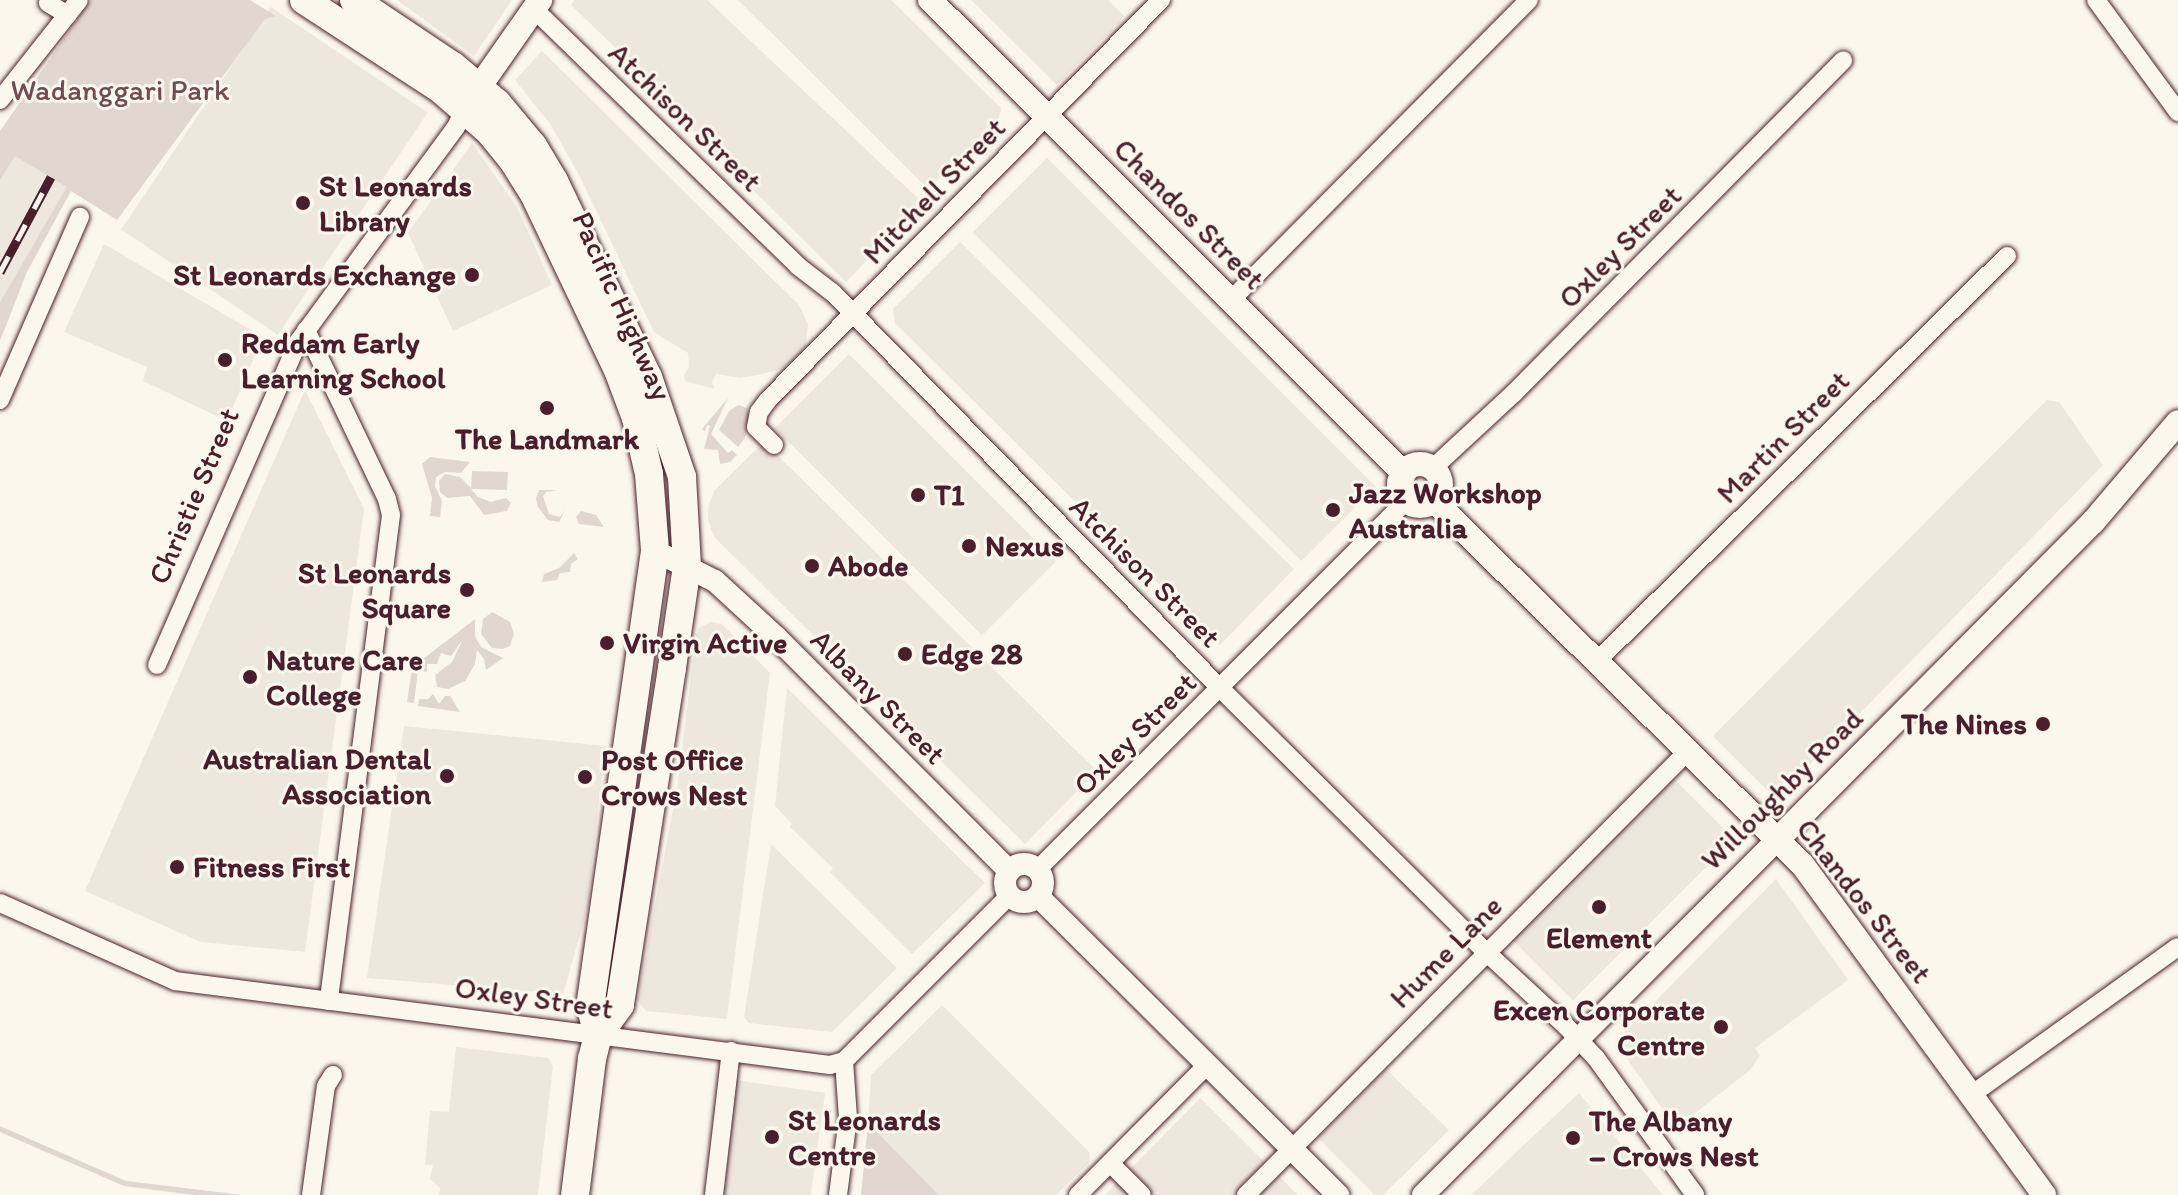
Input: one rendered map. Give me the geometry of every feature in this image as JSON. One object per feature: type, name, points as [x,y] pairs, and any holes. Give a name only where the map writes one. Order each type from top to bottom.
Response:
[{"type":"main road","name":"Pacific Highway","points":[[304,0],[519,127],[545,163],[648,377],[682,477],[687,566],[620,1005],[598,1035],[575,1195]]},
{"type":"main road","name":"Pacific Highway","points":[[354,0],[472,97],[489,131],[524,176],[618,370],[636,418],[649,474],[655,551],[590,1005],[598,1035]]},
{"type":"main road","name":"Chandos Street","points":[[930,0],[1404,473]]},
{"type":"main road","name":"Christie Street","points":[[472,97],[537,5]]},
{"type":"main road","name":"Willoughby Road","points":[[1778,839],[2093,522],[2178,422]]},
{"type":"main road","points":[[1420,465],[1433,468],[1441,485],[1434,501],[1423,506],[1406,501],[1399,484],[1404,473],[1420,465]]},
{"type":"main road","name":"Chandos Street","points":[[1434,501],[1802,864],[2044,1195]]},
{"type":"street","name":"Mitchell Street","points":[[774,445],[756,427],[759,412],[768,400],[1161,0]]},
{"type":"street","points":[[1230,301],[1529,0]]},
{"type":"street","points":[[2096,0],[2178,112]]},
{"type":"street","points":[[0,100],[74,7],[48,3]]},
{"type":"street","name":"Atchison Street","points":[[537,5],[798,266],[824,283],[1220,688],[1578,1039],[1695,1195]]},
{"type":"street","name":"Oxley Street","points":[[1433,468],[1514,393],[1843,60]]},
{"type":"street","name":"Christie Street","points":[[157,665],[274,391],[306,330],[456,127],[472,97]]},
{"type":"street","points":[[0,400],[80,217]]},
{"type":"street","name":"Martin Street","points":[[1598,660],[2007,256]]},
{"type":"street","points":[[306,330],[387,499],[391,515],[329,1001]]},
{"type":"street","name":"Oxley Street","points":[[1037,870],[1406,501]]},
{"type":"street","name":"Albany Street","points":[[655,551],[715,581],[777,638],[1009,871]]},
{"type":"street","name":"Hume Lane","points":[[1246,1195],[1485,951],[1688,751]]},
{"type":"street","name":"Willoughby Road","points":[[1423,1195],[1778,839]]},
{"type":"street","points":[[1023,864],[1037,870],[1043,883],[1038,896],[1024,902],[1009,896],[1005,883],[1009,871],[1023,864]]},
{"type":"street","points":[[838,1195],[848,1118],[844,1061],[1009,896]]},
{"type":"street","points":[[1038,896],[1338,1195]]},
{"type":"street","name":"Oxley Street","points":[[0,903],[175,981],[830,1065],[844,1061]]},
{"type":"street","points":[[1971,1095],[2178,947]]},
{"type":"street","points":[[714,1195],[731,1051]]},
{"type":"street","points":[[1078,1195],[1207,1065]]},
{"type":"street","points":[[311,1195],[326,1086],[333,1075]]},
{"type":"street","points":[[1110,1163],[1142,1195]]},
{"type":"shaded area","points":[[397,0],[512,0],[474,56]]},
{"type":"shaded area","points":[[574,0],[707,0],[923,203],[846,282],[620,59],[623,55],[571,5]]},
{"type":"shaded area","points":[[738,0],[891,0],[1001,108],[998,123],[928,189]]},
{"type":"shaded area","points":[[971,0],[1108,0],[1125,17],[1057,85]]},
{"type":"shaded area","points":[[271,7],[428,113],[278,335],[121,229]]},
{"type":"shaded area","points":[[542,51],[799,305],[808,324],[806,345],[798,357],[778,370],[758,375],[740,378],[716,374],[712,382],[714,389],[685,381],[684,375],[689,367],[688,353],[654,332],[581,179],[551,125],[515,80]]},
{"type":"shaded area","points":[[24,140],[86,157],[0,302],[0,180]]},
{"type":"shaded area","points":[[472,143],[517,207],[552,285],[453,331],[408,233]]},
{"type":"shaded area","points":[[1047,158],[1376,487],[1302,561],[973,232]]},
{"type":"shaded area","points":[[960,242],[1294,569],[1220,645],[895,323],[893,309]]},
{"type":"shaded area","points":[[104,244],[263,337],[227,421],[143,381],[147,367],[64,332]]},
{"type":"shaded area","points":[[849,354],[1056,561],[982,635],[775,428]]},
{"type":"shaded area","points":[[305,390],[364,509],[305,952],[201,942],[85,891]]},
{"type":"shaded area","points":[[2047,400],[2059,402],[2103,465],[1776,799],[1713,736]]},
{"type":"shaded area","points":[[764,442],[1097,771],[1025,844],[714,537],[708,520],[708,507],[714,491]]},
{"type":"shaded area","points":[[711,622],[722,624],[770,673],[727,1019],[646,1011],[637,1000],[678,783],[696,635],[699,628]]},
{"type":"shaded area","points":[[787,688],[985,883],[912,954],[830,872],[833,868],[790,827],[792,824],[775,806]]},
{"type":"shaded area","points":[[404,726],[605,746],[587,910],[563,994],[367,978]]},
{"type":"shaded area","points":[[1672,777],[1734,839],[1573,1000],[1511,938]]},
{"type":"shaded area","points":[[771,844],[897,968],[832,1032],[749,1023],[744,1017]]},
{"type":"shaded area","points":[[1776,879],[1848,980],[1755,1048],[1760,1055],[1750,1070],[1676,1128],[1615,1042]]},
{"type":"shaded area","points":[[942,1005],[1090,1153],[1089,1163],[1056,1195],[939,1195],[868,1123],[871,1075]]},
{"type":"shaded area","points":[[456,1047],[548,1058],[553,1066],[538,1195],[439,1195],[440,1188],[430,1179],[433,1165],[425,1165],[430,1111],[449,1112]]},
{"type":"shaded area","points":[[1386,1069],[1449,1130],[1383,1195],[1375,1195],[1318,1138]]},
{"type":"shaded area","name":"St Leonards Centre","points":[[734,1080],[825,1093],[811,1195],[718,1195]]},
{"type":"shaded area","name":"The Albany – Crows Nest","points":[[1579,1093],[1663,1195],[1471,1195]]},
{"type":"shaded area","points":[[1200,1098],[1298,1195],[1105,1195]]},
{"type":"green space","name":"Wadanggari Park","points":[[91,0],[250,0],[276,16],[265,19],[117,220],[71,191],[27,272],[0,341],[0,302],[67,187],[15,156],[0,180],[0,131]]},
{"type":"green space","points":[[728,398],[711,434],[728,453],[732,450],[737,455],[730,462],[720,464],[718,450],[704,449],[710,426],[707,425],[705,431],[702,429]]},
{"type":"green space","points":[[739,405],[747,408],[749,419],[745,438],[738,447],[719,430],[729,411]]},
{"type":"green space","points":[[430,457],[470,462],[461,473],[445,472],[436,477],[435,486],[442,501],[440,517],[430,516],[432,498],[422,464]]},
{"type":"green space","points":[[472,471],[508,472],[507,490],[471,489],[478,497],[491,502],[506,498],[511,503],[507,511],[484,515],[470,496],[447,498],[440,492],[439,481],[445,474],[460,477],[471,488]]},
{"type":"green space","points":[[539,490],[557,490],[546,492],[543,496],[549,514],[560,517],[565,510],[559,522],[548,520],[538,507],[536,498]]},
{"type":"green space","points":[[581,511],[596,515],[604,527],[579,524],[576,517]]},
{"type":"green space","points":[[574,553],[578,559],[571,564],[570,572],[560,573],[557,580],[542,582],[544,574],[559,568]]},
{"type":"green space","points":[[492,612],[510,622],[514,634],[510,646],[503,649],[492,648],[481,634],[483,619]]},
{"type":"green space","points":[[475,619],[475,636],[481,647],[503,658],[486,670],[484,659],[477,650],[475,664],[465,681],[448,689],[437,687],[435,675],[452,662],[463,639],[451,656],[441,653],[437,664],[427,664],[427,672],[418,670],[414,703],[407,702],[413,662],[419,662]]},
{"type":"green space","points":[[433,694],[439,704],[445,696],[450,696],[460,712],[418,706],[419,699],[428,699]]},
{"type":"green space","points":[[868,1123],[939,1195],[861,1195]]},
{"type":"green space","points":[[0,1126],[126,1181],[243,1195],[194,1195],[124,1186],[0,1132]]},
{"type":"railway","points":[[0,272],[51,177]]},
{"type":"place","name":"St Leonards Library","points":[[303,203]]},
{"type":"place","name":"St Leonards Exchange","points":[[472,275]]},
{"type":"place","name":"Reddam Early Learning School","points":[[225,360]]},
{"type":"place","name":"The Landmark","points":[[547,408]]},
{"type":"place","name":"T1","points":[[918,495]]},
{"type":"place","name":"Jazz Workshop Australia","points":[[1333,510]]},
{"type":"place","name":"Nexus","points":[[969,546]]},
{"type":"place","name":"Abode","points":[[812,566]]},
{"type":"place","name":"St Leonards Square","points":[[467,590]]},
{"type":"place","name":"Virgin Active","points":[[607,643]]},
{"type":"place","name":"Edge 28","points":[[905,654]]},
{"type":"place","name":"Nature Care College","points":[[250,677]]},
{"type":"place","name":"The Nines","points":[[2043,724]]},
{"type":"place","name":"Australian Dental Association","points":[[447,776]]},
{"type":"place","name":"Post Office Crows Nest","points":[[585,777]]},
{"type":"place","name":"Fitness First","points":[[177,867]]},
{"type":"place","name":"Element","points":[[1599,907]]},
{"type":"place","name":"Excen Corporate Centre","points":[[1721,1027]]},
{"type":"place","name":"St Leonards Centre","points":[[772,1137]]},
{"type":"place","name":"The Albany – Crows Nest","points":[[1573,1138]]}]
